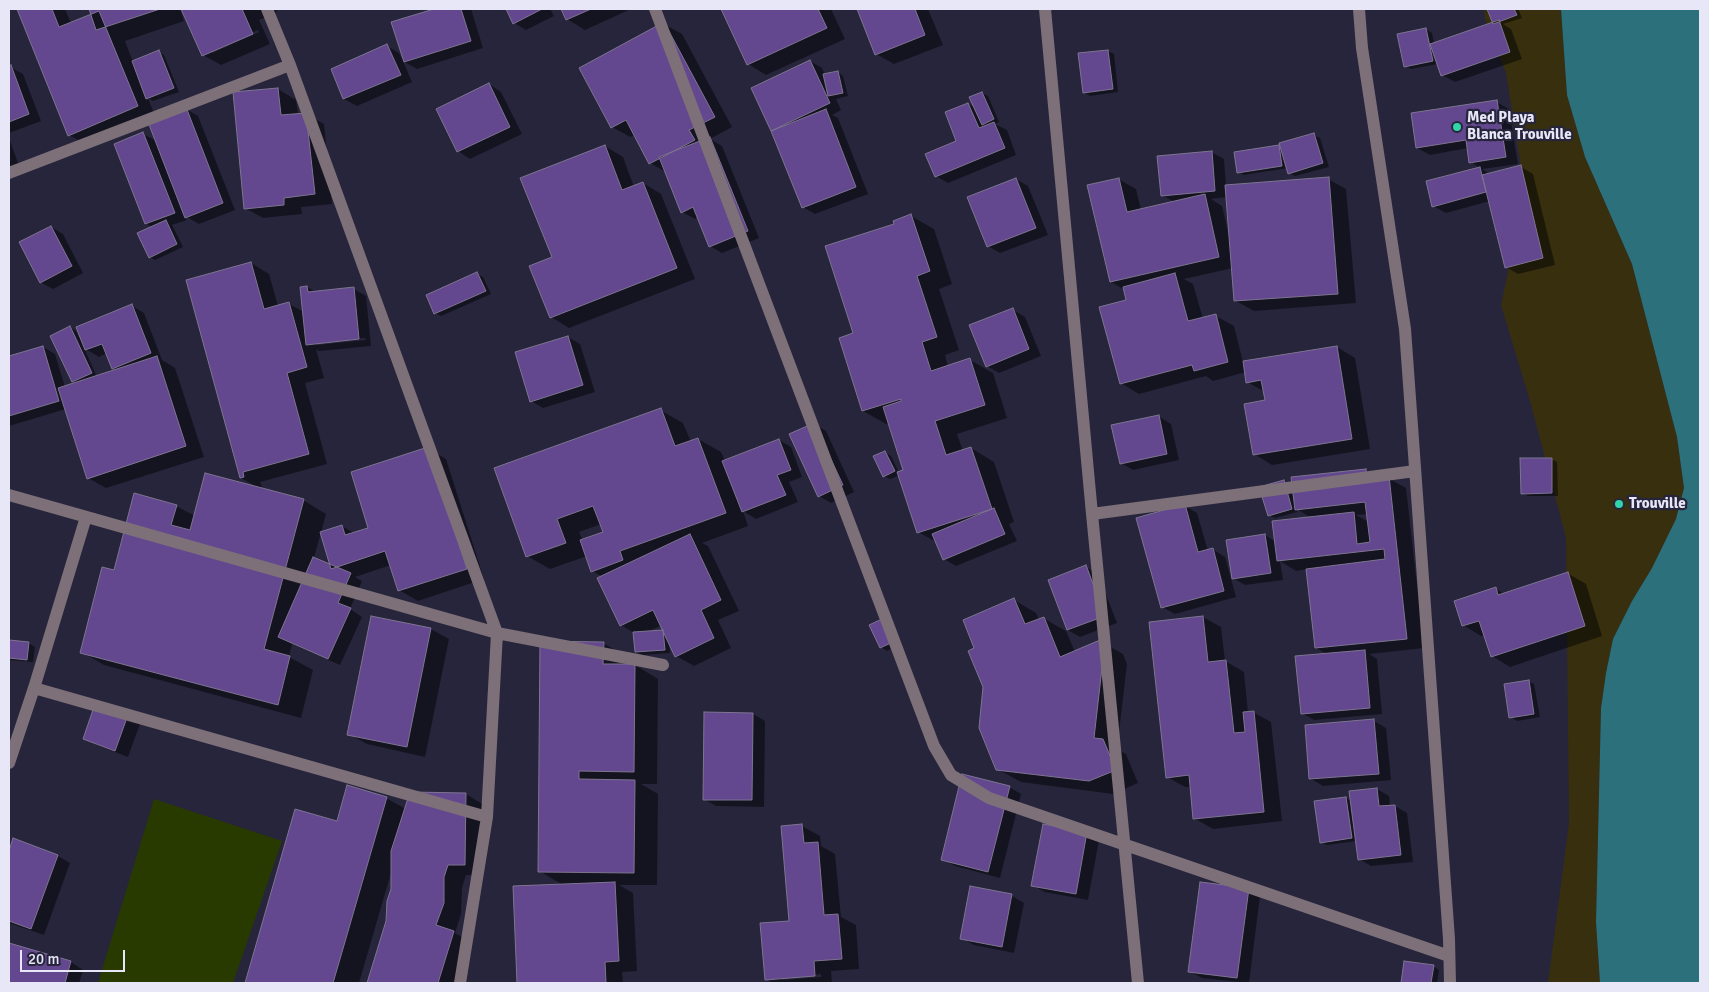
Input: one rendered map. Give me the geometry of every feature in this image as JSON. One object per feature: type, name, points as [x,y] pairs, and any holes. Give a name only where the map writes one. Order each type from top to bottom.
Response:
[{"type":"street","points":[[267,9],[290,66],[497,633],[487,817],[460,983]]},
{"type":"street","points":[[655,9],[934,746],[950,775],[989,798],[1449,956]]},
{"type":"street","points":[[1045,9],[1138,983]]},
{"type":"street","points":[[1359,9],[1362,48],[1405,329],[1450,983]]},
{"type":"street","points":[[9,173],[290,66]]},
{"type":"street","points":[[1092,514],[1415,471]]},
{"type":"street","points":[[9,495],[497,633],[663,665]]},
{"type":"street","points":[[9,763],[86,517]]},
{"type":"street","points":[[34,688],[487,817]]},
{"type":"shaded area","points":[[1561,9],[1700,9],[1700,983],[1600,983],[1596,922],[1601,708],[1606,673],[1613,639],[1632,601],[1652,568],[1676,519],[1684,488],[1677,437],[1632,264],[1585,157],[1567,95]]},
{"type":"shaded area","points":[[154,799],[282,841],[233,983],[98,983]]},
{"type":"sand","name":"Trouville","points":[[1484,9],[1561,9],[1567,95],[1585,157],[1632,264],[1677,437],[1684,489],[1676,519],[1652,568],[1632,601],[1613,639],[1606,673],[1601,708],[1596,922],[1600,983],[1548,983],[1569,823],[1566,538],[1530,401],[1501,305],[1525,192],[1506,73],[1485,19]]},
{"type":"building","points":[[17,9],[52,9],[59,27],[99,11],[138,106],[68,136]]},
{"type":"building","points":[[89,9],[160,9],[96,30]]},
{"type":"building","points":[[181,9],[242,9],[253,34],[202,56]]},
{"type":"building","points":[[434,9],[461,9],[471,41],[404,62],[391,22]]},
{"type":"building","points":[[506,9],[542,9],[513,24]]},
{"type":"building","points":[[561,9],[591,9],[566,20]]},
{"type":"building","points":[[721,9],[818,9],[827,28],[747,65]]},
{"type":"building","points":[[857,9],[915,9],[925,35],[875,55]]},
{"type":"building","points":[[1487,9],[1514,9],[1517,15],[1493,24]]},
{"type":"building","points":[[1499,20],[1510,52],[1441,76],[1430,44]]},
{"type":"building","points":[[664,22],[715,117],[689,130],[695,140],[649,164],[626,120],[611,128],[579,68]]},
{"type":"building","points":[[1426,28],[1433,61],[1404,67],[1397,34]]},
{"type":"building","points":[[387,44],[401,75],[343,99],[331,69]]},
{"type":"building","points":[[159,50],[174,88],[146,99],[132,61]]},
{"type":"building","points":[[1108,50],[1113,89],[1083,93],[1078,53]]},
{"type":"building","points":[[810,60],[830,103],[771,131],[751,88]]},
{"type":"building","points":[[11,65],[29,114],[9,122],[9,66]]},
{"type":"building","points":[[838,71],[843,93],[828,96],[823,74]]},
{"type":"building","points":[[489,83],[510,127],[457,152],[436,109]]},
{"type":"building","points":[[278,88],[281,115],[306,113],[315,194],[284,198],[284,205],[244,209],[233,92]]},
{"type":"building","points":[[982,92],[994,119],[982,125],[969,97]]},
{"type":"building","name":"Med Playa Blanca Trouville","points":[[1497,100],[1506,157],[1469,163],[1466,140],[1416,148],[1411,113]]},
{"type":"building","points":[[968,103],[979,128],[994,122],[1005,148],[935,177],[925,154],[956,141],[945,112]]},
{"type":"building","points":[[186,107],[223,203],[185,218],[148,122]]},
{"type":"building","points":[[826,109],[856,187],[802,208],[771,131]]},
{"type":"building","points":[[143,132],[175,213],[145,224],[114,144]]},
{"type":"building","points":[[1314,133],[1323,163],[1288,174],[1279,143]]},
{"type":"building","points":[[710,137],[748,231],[709,247],[693,207],[681,213],[659,157]]},
{"type":"building","points":[[605,145],[622,190],[643,182],[677,268],[550,318],[529,266],[552,257],[520,178]]},
{"type":"building","points":[[1279,145],[1282,166],[1237,173],[1234,152]]},
{"type":"building","points":[[1212,151],[1215,191],[1161,196],[1157,156]]},
{"type":"building","points":[[1521,165],[1543,258],[1505,268],[1482,175]]},
{"type":"building","points":[[1480,167],[1486,192],[1432,207],[1426,181]]},
{"type":"building","points":[[1329,177],[1338,294],[1234,301],[1225,185]]},
{"type":"building","points":[[1016,178],[1036,228],[987,247],[967,197]]},
{"type":"building","points":[[1119,178],[1127,212],[1205,194],[1219,257],[1110,282],[1087,185]]},
{"type":"building","points":[[911,214],[930,271],[917,276],[937,337],[922,342],[931,371],[970,358],[985,405],[935,421],[946,455],[971,447],[992,509],[917,533],[897,472],[903,470],[883,407],[901,401],[901,399],[862,411],[839,338],[853,333],[825,246],[894,224],[893,221]]},
{"type":"building","points":[[166,220],[177,244],[149,258],[137,233]]},
{"type":"building","points":[[51,226],[72,266],[40,283],[19,242]]},
{"type":"building","points":[[251,262],[264,309],[289,302],[307,367],[287,373],[309,454],[243,472],[244,477],[240,478],[186,280]]},
{"type":"building","points":[[477,272],[486,291],[434,314],[426,295]]},
{"type":"building","points":[[1175,273],[1188,321],[1216,314],[1228,362],[1194,371],[1192,365],[1120,384],[1099,307],[1126,300],[1123,287]]},
{"type":"building","points":[[307,286],[308,292],[354,287],[359,339],[306,345],[300,287]]},
{"type":"building","points":[[132,304],[151,353],[112,369],[102,344],[85,350],[76,327]]},
{"type":"building","points":[[1013,308],[1029,349],[986,367],[969,325]]},
{"type":"building","points":[[70,326],[92,373],[72,382],[50,336]]},
{"type":"building","points":[[568,336],[583,385],[530,402],[515,352]]},
{"type":"building","points":[[43,346],[59,401],[9,416],[9,356]]},
{"type":"building","points":[[1337,346],[1352,439],[1253,455],[1244,404],[1265,400],[1261,380],[1246,383],[1243,361]]},
{"type":"building","points":[[157,356],[186,446],[87,479],[58,388]]},
{"type":"building","points":[[661,408],[675,446],[698,438],[726,513],[620,551],[623,560],[591,572],[580,540],[603,532],[593,506],[557,519],[566,543],[526,557],[494,468]]},
{"type":"building","points":[[1159,415],[1167,454],[1120,464],[1111,425]]},
{"type":"building","points":[[814,423],[843,485],[818,497],[789,434]]},
{"type":"building","points":[[779,439],[791,470],[777,475],[786,495],[742,512],[722,461]]},
{"type":"building","points":[[428,447],[467,569],[398,591],[385,551],[331,569],[320,532],[342,525],[345,535],[368,528],[351,472]]},
{"type":"building","points":[[885,451],[895,471],[883,477],[873,456]]},
{"type":"building","points":[[1520,458],[1552,458],[1552,493],[1521,494]]},
{"type":"building","points":[[1366,469],[1367,479],[1389,476],[1407,639],[1315,648],[1306,569],[1385,559],[1384,549],[1277,561],[1272,521],[1354,512],[1357,544],[1370,542],[1365,502],[1295,510],[1291,477]]},
{"type":"building","points":[[205,473],[304,499],[264,649],[290,656],[278,705],[80,653],[102,567],[114,570],[134,493],[177,505],[171,525],[190,530]]},
{"type":"building","points":[[1284,480],[1292,509],[1268,516],[1259,487]]},
{"type":"building","points":[[1185,504],[1198,552],[1213,548],[1224,591],[1161,608],[1136,518]]},
{"type":"building","points":[[994,508],[1005,534],[943,560],[932,534]]},
{"type":"building","points":[[690,534],[721,600],[701,610],[714,638],[675,657],[653,610],[620,626],[597,578]]},
{"type":"building","points":[[1265,534],[1271,573],[1232,579],[1226,540]]},
{"type":"building","points":[[313,557],[351,573],[338,603],[351,608],[328,659],[278,637]]},
{"type":"building","points":[[1086,565],[1105,616],[1067,630],[1048,580]]},
{"type":"building","points":[[1568,572],[1585,626],[1491,657],[1479,621],[1462,626],[1454,601],[1496,587],[1498,595]]},
{"type":"building","points":[[1014,598],[1025,624],[1044,617],[1060,657],[1100,640],[1104,650],[1094,738],[1103,739],[1116,770],[1089,781],[996,770],[979,728],[983,687],[968,651],[974,648],[963,620]]},
{"type":"building","points":[[371,616],[431,628],[407,747],[347,735]]},
{"type":"building","points":[[1203,616],[1208,662],[1226,660],[1234,733],[1245,732],[1243,712],[1254,711],[1264,812],[1193,819],[1189,775],[1166,778],[1149,622]]},
{"type":"building","points":[[882,619],[893,642],[880,648],[869,625]]},
{"type":"building","points":[[663,630],[665,650],[635,652],[633,632]]},
{"type":"building","points":[[9,640],[29,642],[27,660],[9,658]]},
{"type":"building","points":[[540,641],[604,642],[603,664],[635,664],[634,772],[579,771],[579,779],[635,780],[634,873],[538,872]]},
{"type":"building","points":[[1365,650],[1370,708],[1301,714],[1295,656]]},
{"type":"building","points":[[1529,680],[1534,714],[1509,718],[1504,684]]},
{"type":"building","points":[[96,701],[129,712],[115,751],[83,739]]},
{"type":"building","points":[[704,712],[753,713],[752,800],[703,800]]},
{"type":"building","points":[[1374,719],[1379,774],[1309,779],[1305,725]]},
{"type":"building","points":[[962,774],[1010,786],[988,872],[941,860]]},
{"type":"building","points":[[347,785],[387,797],[333,983],[245,983],[295,809],[337,821]]},
{"type":"building","points":[[1377,788],[1379,806],[1395,805],[1401,855],[1358,860],[1349,791]]},
{"type":"building","points":[[410,792],[466,793],[465,865],[448,865],[444,877],[444,903],[436,925],[454,931],[438,983],[367,983],[386,921],[387,901],[391,889],[391,851]]},
{"type":"building","points":[[1346,797],[1352,838],[1320,843],[1314,801]]},
{"type":"building","points":[[802,824],[804,843],[818,842],[824,915],[838,914],[842,959],[814,961],[815,976],[765,980],[760,923],[789,921],[781,826]]},
{"type":"building","points":[[1043,824],[1087,832],[1076,894],[1031,886]]},
{"type":"building","points":[[13,838],[58,855],[31,929],[9,921],[9,851]]},
{"type":"building","points":[[615,882],[619,961],[605,962],[606,983],[517,983],[513,886]]},
{"type":"building","points":[[1200,882],[1249,888],[1237,978],[1188,972]]},
{"type":"building","points":[[970,886],[1012,894],[1002,947],[960,939]]},
{"type":"building","points":[[9,943],[71,961],[65,983],[9,983]]},
{"type":"building","points":[[1404,961],[1434,965],[1431,983],[1401,983]]},
{"type":"place","name":"Med Playa Blanca Trouville","points":[[1457,127]]},
{"type":"place","name":"Trouville","points":[[1619,504]]}]
